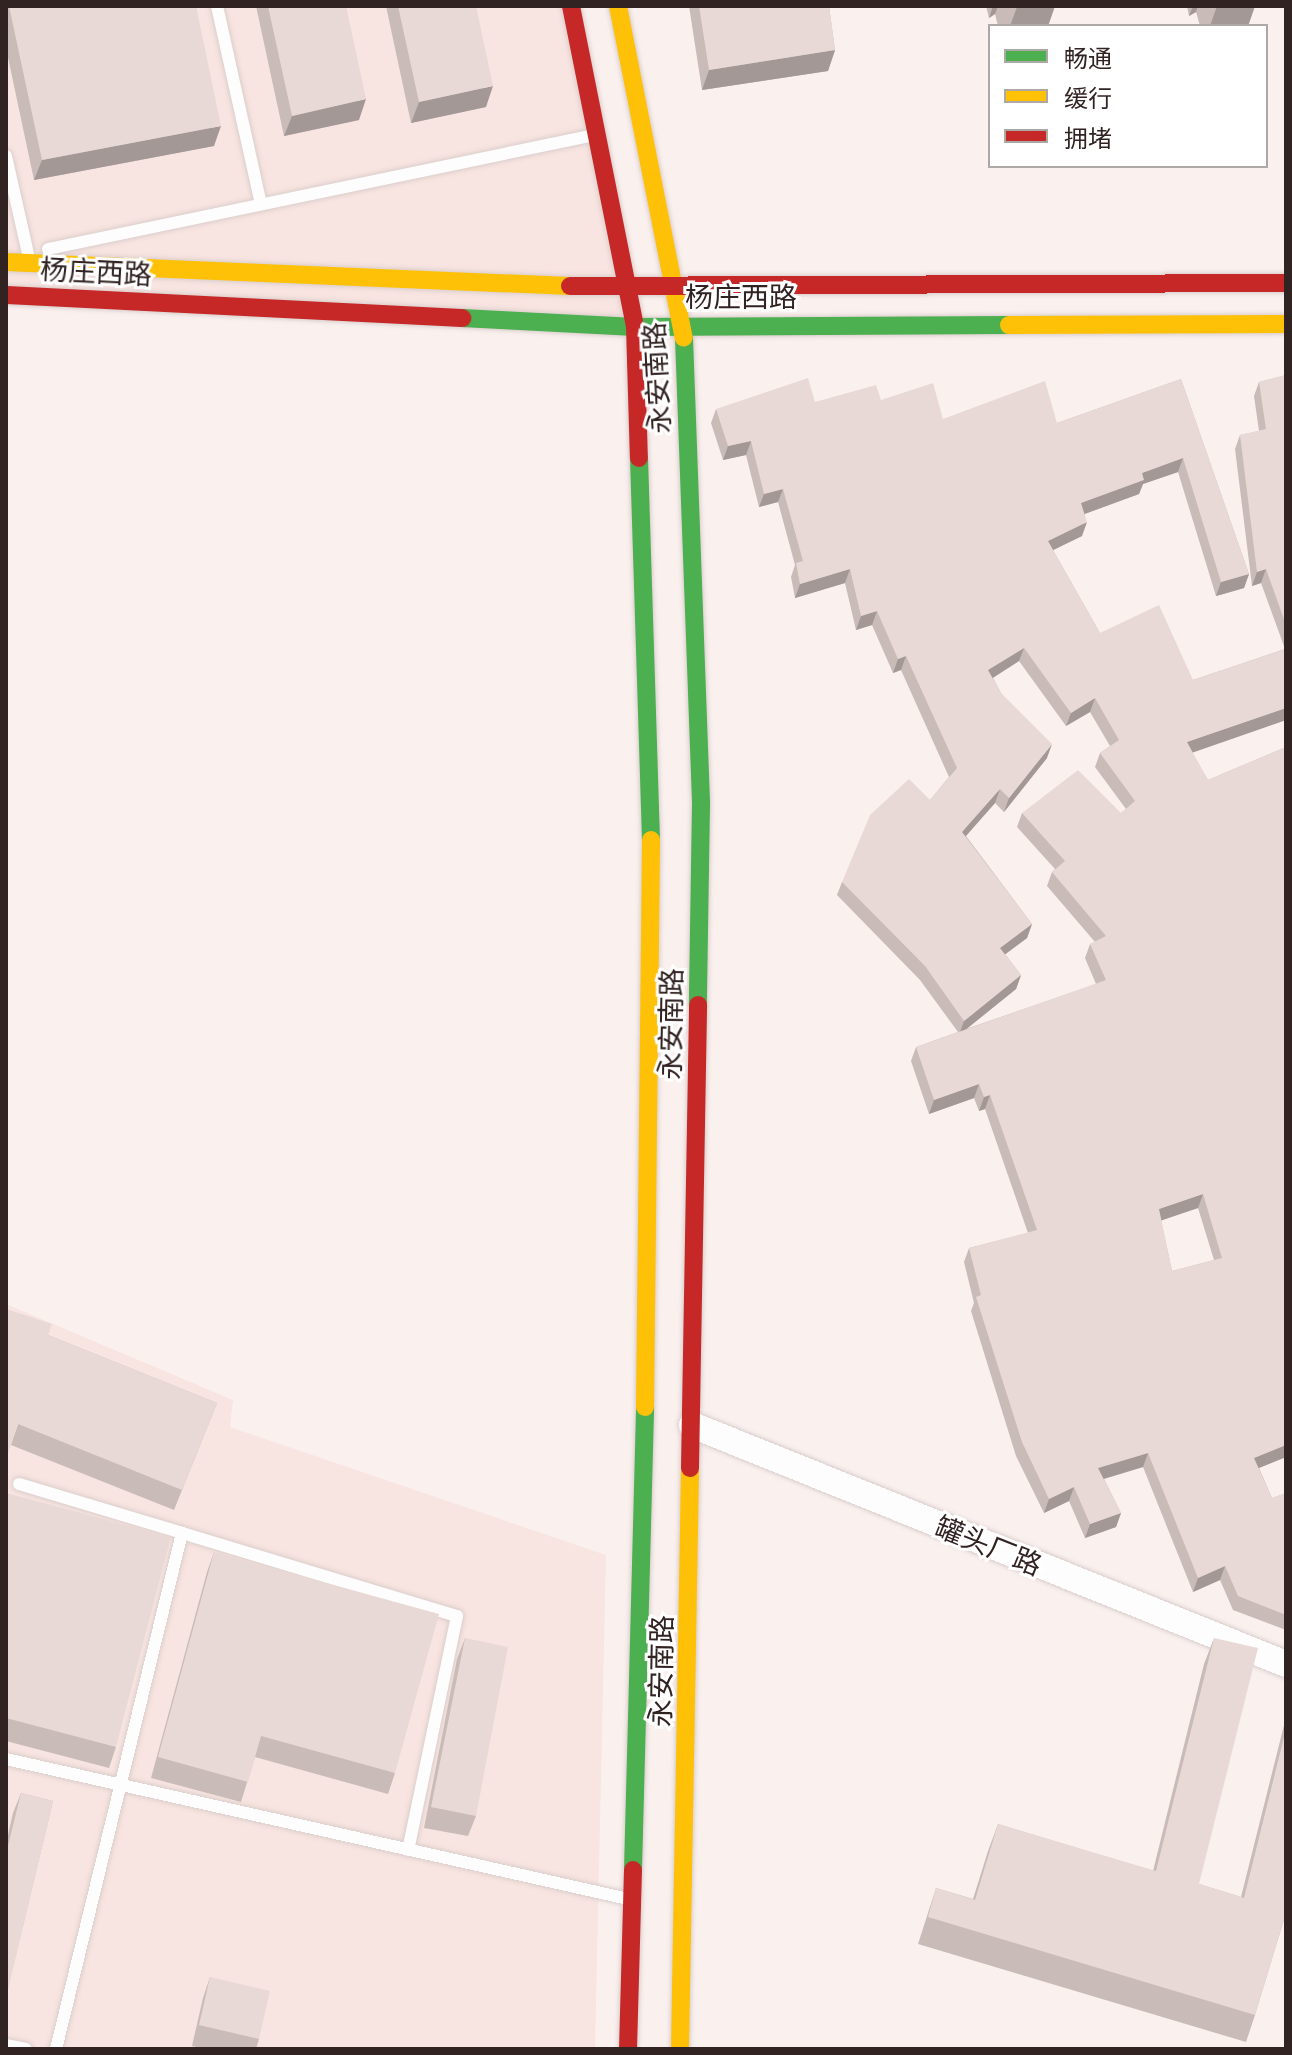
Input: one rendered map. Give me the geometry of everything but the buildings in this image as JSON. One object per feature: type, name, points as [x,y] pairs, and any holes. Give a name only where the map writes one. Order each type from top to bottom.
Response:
[{"type":"main road","name":"永安南路","points":[[571,6],[635,327],[651,798],[645,1408],[628,2049]]},
{"type":"main road","name":"永安南路","points":[[618,6],[684,324],[701,804],[680,2049]]},
{"type":"main road","name":"杨庄西路","points":[[6,261],[628,289],[1286,283]]},
{"type":"main road","name":"杨庄西路","points":[[6,295],[635,327],[684,324],[1286,324]]},
{"type":"street","name":"罐头厂路","points":[[692,1425],[1286,1664]]},
{"type":"lane","points":[[217,6],[261,204]]},
{"type":"lane","points":[[6,261],[598,134]]},
{"type":"lane","points":[[6,156],[28,254]]},
{"type":"lane","points":[[19,1484],[457,1616],[408,1850]]},
{"type":"lane","points":[[56,2049],[118,1784],[182,1533]]},
{"type":"lane","points":[[6,1759],[632,1899]]},
{"type":"lane","points":[[6,2045],[26,2049]]},
{"type":"shaded area","points":[[6,6],[571,6],[635,327],[6,295]]},
{"type":"shaded area","points":[[6,1304],[233,1400],[230,1427],[606,1555],[595,2049],[6,2049]]},
{"type":"traffic: fast","points":[[462,318],[635,327],[1009,325]]},
{"type":"traffic: fast","points":[[684,338],[701,804],[698,1005]]},
{"type":"traffic: fast","points":[[639,458],[651,840]]},
{"type":"traffic: fast","points":[[633,1870],[645,1407]]},
{"type":"traffic: slow","points":[[618,6],[684,338]]},
{"type":"traffic: slow","points":[[6,262],[570,286]]},
{"type":"traffic: slow","points":[[1009,325],[1286,324]]},
{"type":"traffic: slow","points":[[645,1407],[651,840]]},
{"type":"traffic: slow","points":[[680,2049],[690,1468]]},
{"type":"traffic: jam","points":[[571,6],[635,327],[639,458]]},
{"type":"traffic: jam","points":[[570,286],[1286,283]]},
{"type":"traffic: jam","points":[[6,295],[462,318]]},
{"type":"traffic: jam","points":[[690,1468],[698,1005]]},
{"type":"traffic: jam","points":[[628,2049],[633,1870]]}]
